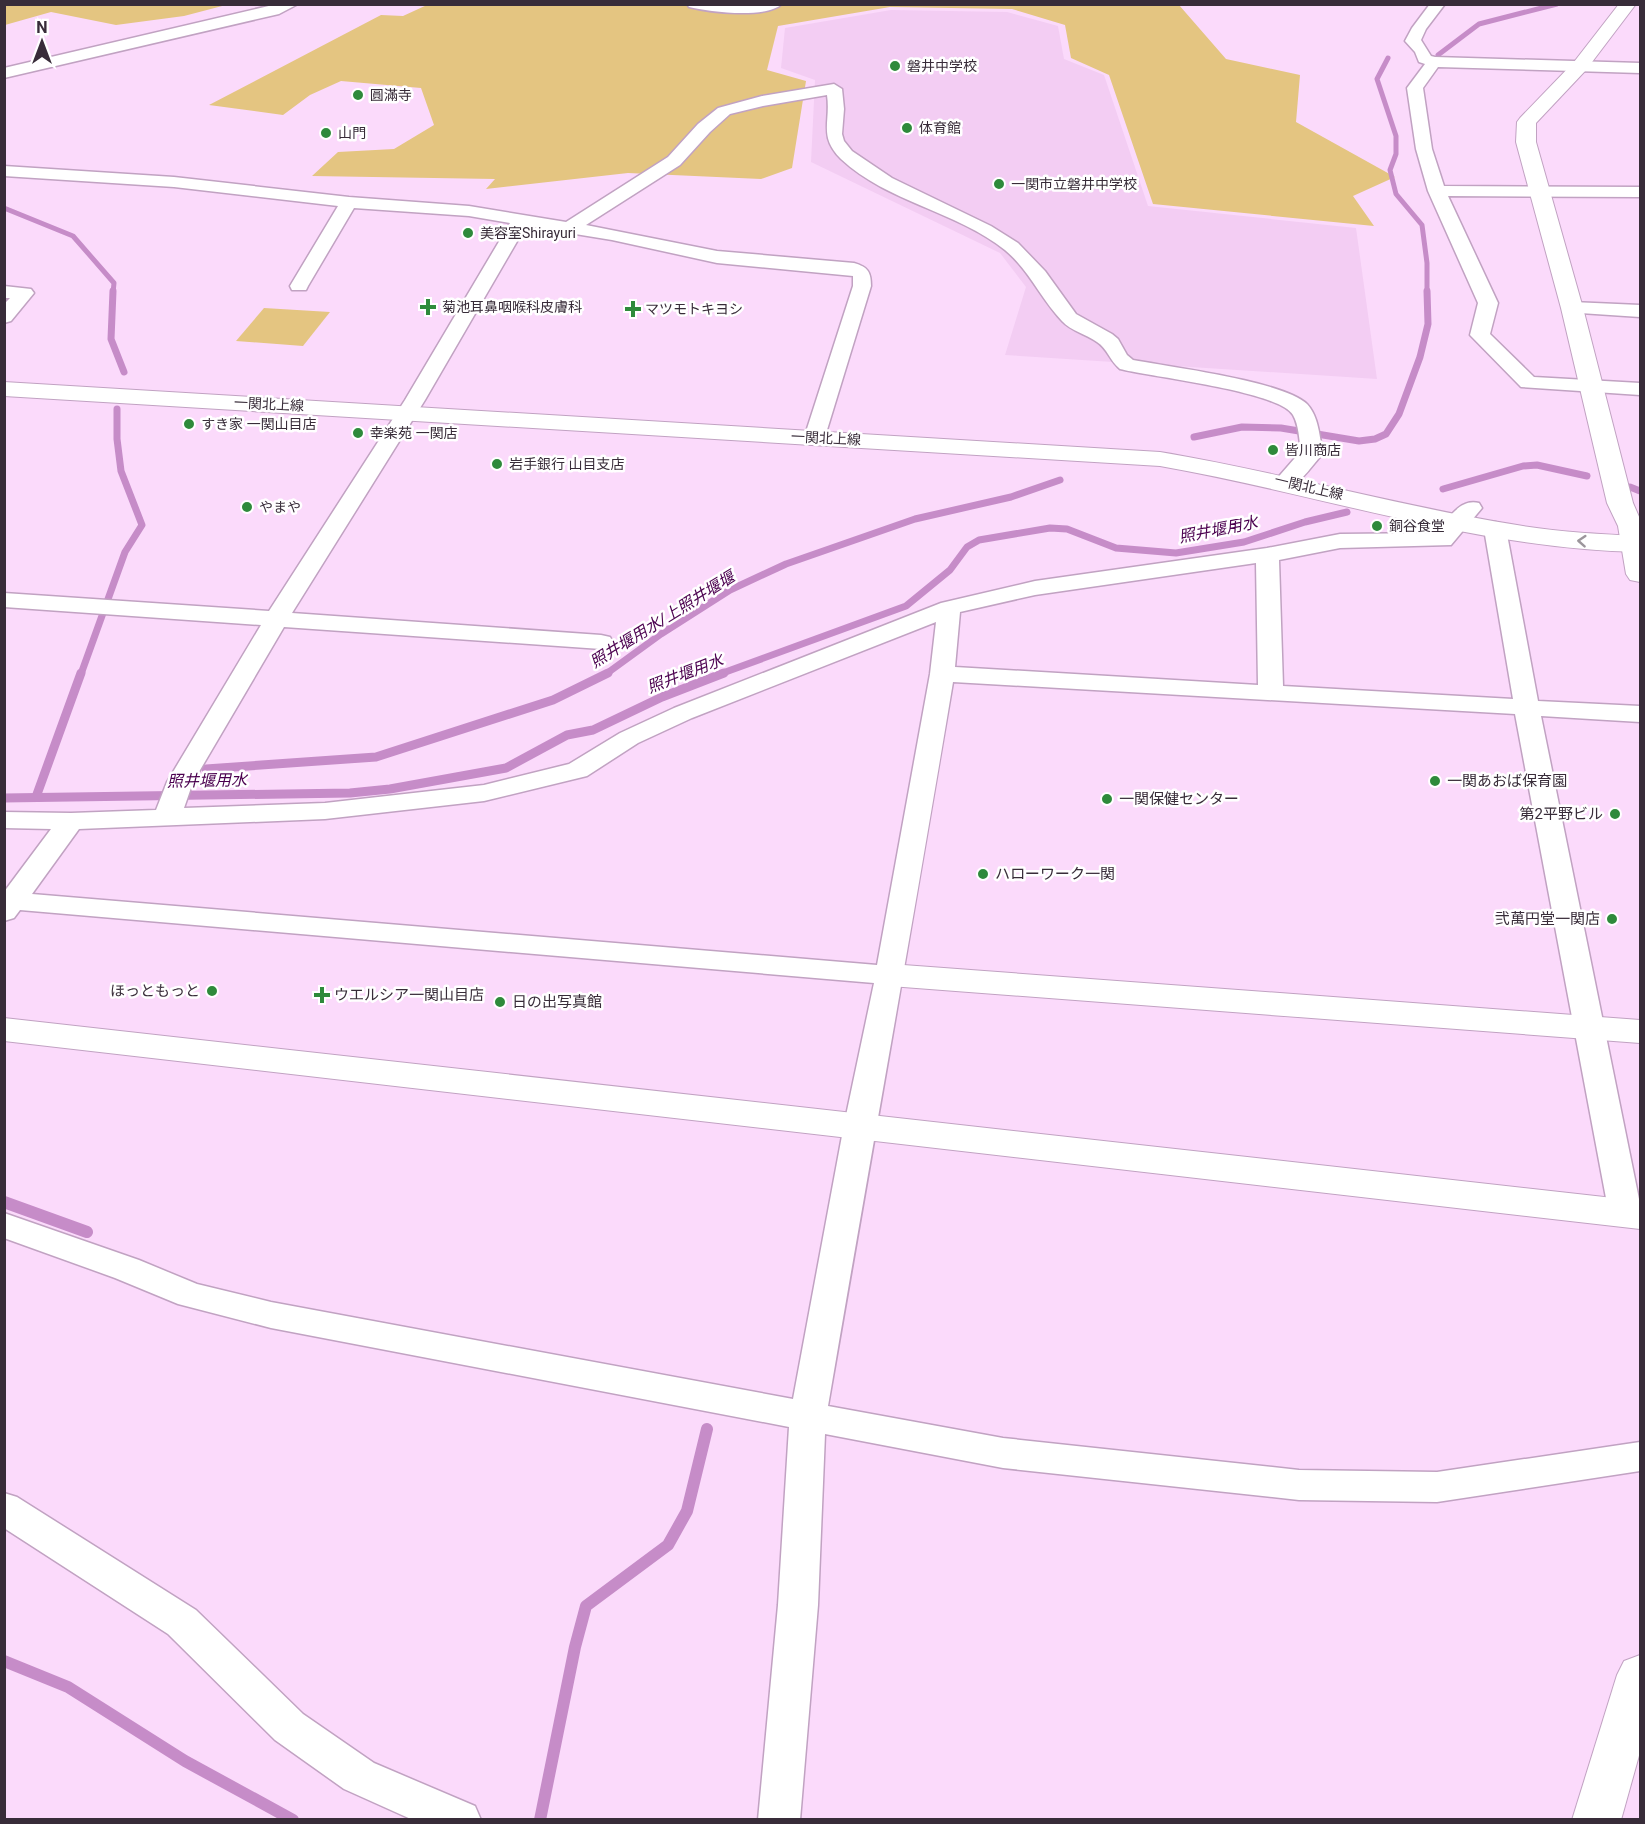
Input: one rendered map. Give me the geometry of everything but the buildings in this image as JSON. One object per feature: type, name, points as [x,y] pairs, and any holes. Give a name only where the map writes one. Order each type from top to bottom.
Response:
[{"type":"street","points":[[4,73],[17,68],[274,11],[291,4]]},
{"type":"street","points":[[694,4],[736,9],[775,4]]},
{"type":"street","points":[[1438,4],[1419,28],[1413,41],[1422,51],[1424,59],[1434,62],[1641,68]]},
{"type":"street","points":[[1628,4],[1580,66],[1527,122],[1526,142],[1572,308],[1620,503],[1637,535],[1641,574]]},
{"type":"street","points":[[1434,62],[1415,88],[1424,149],[1437,191],[1488,303],[1480,335],[1528,383],[1641,389]]},
{"type":"street","points":[[569,228],[674,161],[704,128],[724,111],[762,101],[834,89],[836,111],[832,126],[836,141],[844,153],[880,178],[1002,239],[1022,255],[1069,318],[1079,326],[1110,340],[1116,347],[1118,358],[1127,365],[1261,391],[1286,400],[1300,409],[1306,423],[1312,452],[1292,475]]},
{"type":"street","points":[[4,171],[174,182],[350,202],[469,212],[569,228],[717,257],[846,267],[860,271],[863,278],[862,286],[816,431]]},
{"type":"street","points":[[1437,191],[1641,192]]},
{"type":"street","points":[[299,286],[350,202]]},
{"type":"street","points":[[167,817],[180,782],[276,620],[410,406],[520,220]]},
{"type":"street","points":[[4,292],[24,293],[4,317]]},
{"type":"street","points":[[1572,308],[1641,311]]},
{"type":"street","name":"一関北上線","points":[[4,376],[410,406],[816,431],[1160,459],[1292,475],[1465,516],[1564,522],[1637,535]]},
{"type":"street","name":"一関北上線","points":[[4,388],[410,406]]},
{"type":"street","points":[[4,820],[71,821],[325,811],[484,793],[578,770],[629,738],[683,713],[949,608],[1035,588],[1267,555],[1340,541],[1443,540],[1465,516]]},
{"type":"street","name":"一関北上線","points":[[1465,516],[1494,529],[1574,540],[1637,535]]},
{"type":"street","points":[[4,1029],[1634,1214],[1588,1027],[1494,529]]},
{"type":"street","points":[[1267,555],[1270,692]]},
{"type":"street","points":[[4,600],[601,642]]},
{"type":"street","points":[[780,1820],[798,1605],[808,1417],[860,1125],[890,975],[942,674],[949,608]]},
{"type":"street","points":[[942,674],[1641,714]]},
{"type":"street","points":[[8,907],[71,821]]},
{"type":"street","points":[[8,907],[1641,1032]]},
{"type":"street","points":[[4,1225],[127,1269],[190,1295],[271,1315],[1003,1453],[1299,1485],[1437,1486],[1641,1457]]},
{"type":"street","points":[[4,1508],[182,1622],[289,1727],[359,1776],[460,1820]]},
{"type":"street","points":[[1596,1820],[1641,1675]]},
{"type":"shaded area","points":[[5,4],[226,5],[184,16],[116,25],[51,12],[5,25]]},
{"type":"shaded area","points":[[427,5],[1179,5],[1226,59],[1300,75],[1296,122],[1395,177],[1353,196],[1374,226],[1153,204],[1109,75],[1071,58],[1065,25],[1012,9],[890,7],[778,26],[767,70],[806,81],[792,168],[761,179],[628,173],[486,189],[495,179],[312,176],[338,152],[394,149],[434,125],[421,88],[341,81],[310,95],[283,115],[209,105],[381,15],[403,16]]},
{"type":"shaded area","name":"一関市立磐井中学校","points":[[891,10],[1007,12],[1058,26],[1064,59],[1104,75],[1148,206],[1356,228],[1377,379],[1005,355],[1026,287],[1000,253],[811,162],[815,80],[781,68],[785,28]]},
{"type":"shaded area","points":[[264,308],[330,312],[303,346],[236,341]]},
{"type":"waterway","name":"照井堰用水/上照井堰堰","points":[[1438,55],[1479,24],[1557,4]]},
{"type":"waterway","name":"照井堰用水/上照井堰堰","points":[[1388,58],[1377,79],[1396,136],[1396,154],[1390,170],[1396,194],[1422,225],[1427,263],[1427,291]]},
{"type":"waterway","points":[[4,208],[73,236],[114,283],[113,293]]},
{"type":"waterway","points":[[113,291],[111,339],[124,372]]},
{"type":"waterway","name":"照井堰用水/上照井堰堰","points":[[1194,437],[1242,427],[1281,428],[1359,441],[1375,439],[1386,434],[1399,414],[1420,357],[1428,324],[1427,291]]},
{"type":"waterway","points":[[81,674],[125,552],[142,525],[121,471],[117,439],[117,409]]},
{"type":"waterway","name":"照井堰用水","points":[[1443,489],[1523,466],[1537,465],[1587,476]]},
{"type":"waterway","name":"照井堰用水/上照井堰堰","points":[[606,674],[661,634],[730,590],[786,564],[915,519],[1011,497],[1060,480]]},
{"type":"waterway","name":"照井堰用水","points":[[1630,487],[1640,491]]},
{"type":"waterway","name":"照井堰用水","points":[[720,674],[906,606],[950,570],[967,547],[979,540],[1050,528],[1067,529],[1116,548],[1176,553],[1244,542],[1305,522],[1347,512]]},
{"type":"waterway","points":[[36,797],[81,673]]},
{"type":"waterway","name":"照井堰用水","points":[[4,798],[350,793],[390,789],[506,768],[567,735],[593,730],[662,697],[724,673]]},
{"type":"waterway","name":"照井堰用水/上照井堰堰","points":[[206,769],[376,757],[553,700],[606,674]]},
{"type":"waterway","points":[[4,1202],[87,1232]]},
{"type":"waterway","points":[[540,1820],[575,1647],[586,1606],[668,1545],[687,1511],[707,1429]]},
{"type":"waterway","points":[[4,1661],[68,1687],[185,1761],[293,1820]]},
{"type":"place","name":"磐井中学校","points":[[895,66]]},
{"type":"place","name":"圓滿寺","points":[[358,95]]},
{"type":"place","name":"体育館","points":[[907,128]]},
{"type":"place","name":"山門","points":[[326,133]]},
{"type":"place","name":"一関市立磐井中学校","points":[[999,184]]},
{"type":"place","name":"美容室Shirayuri","points":[[468,233]]},
{"type":"place","name":"菊池耳鼻咽喉科皮膚科","points":[[428,307]]},
{"type":"place","name":"マツモトキヨシ","points":[[633,309]]},
{"type":"place","name":"すき家 一関山目店","points":[[189,424]]},
{"type":"place","name":"幸楽苑 一関店","points":[[358,433]]},
{"type":"place","name":"皆川商店","points":[[1273,450]]},
{"type":"place","name":"岩手銀行 山目支店","points":[[497,464]]},
{"type":"place","name":"やまや","points":[[247,507]]},
{"type":"place","name":"銅谷食堂","points":[[1377,526]]},
{"type":"place","name":"一関あおば保育園","points":[[1435,781]]},
{"type":"place","name":"一関保健センター","points":[[1107,799]]},
{"type":"place","name":"第2平野ビル","points":[[1615,814]]},
{"type":"place","name":"ハローワーク一関","points":[[983,874]]},
{"type":"place","name":"弐萬円堂一関店","points":[[1612,919]]},
{"type":"place","name":"ほっともっと","points":[[212,991]]},
{"type":"place","name":"ウエルシア一関山目店","points":[[322,995]]},
{"type":"place","name":"日の出写真館","points":[[500,1002]]}]
